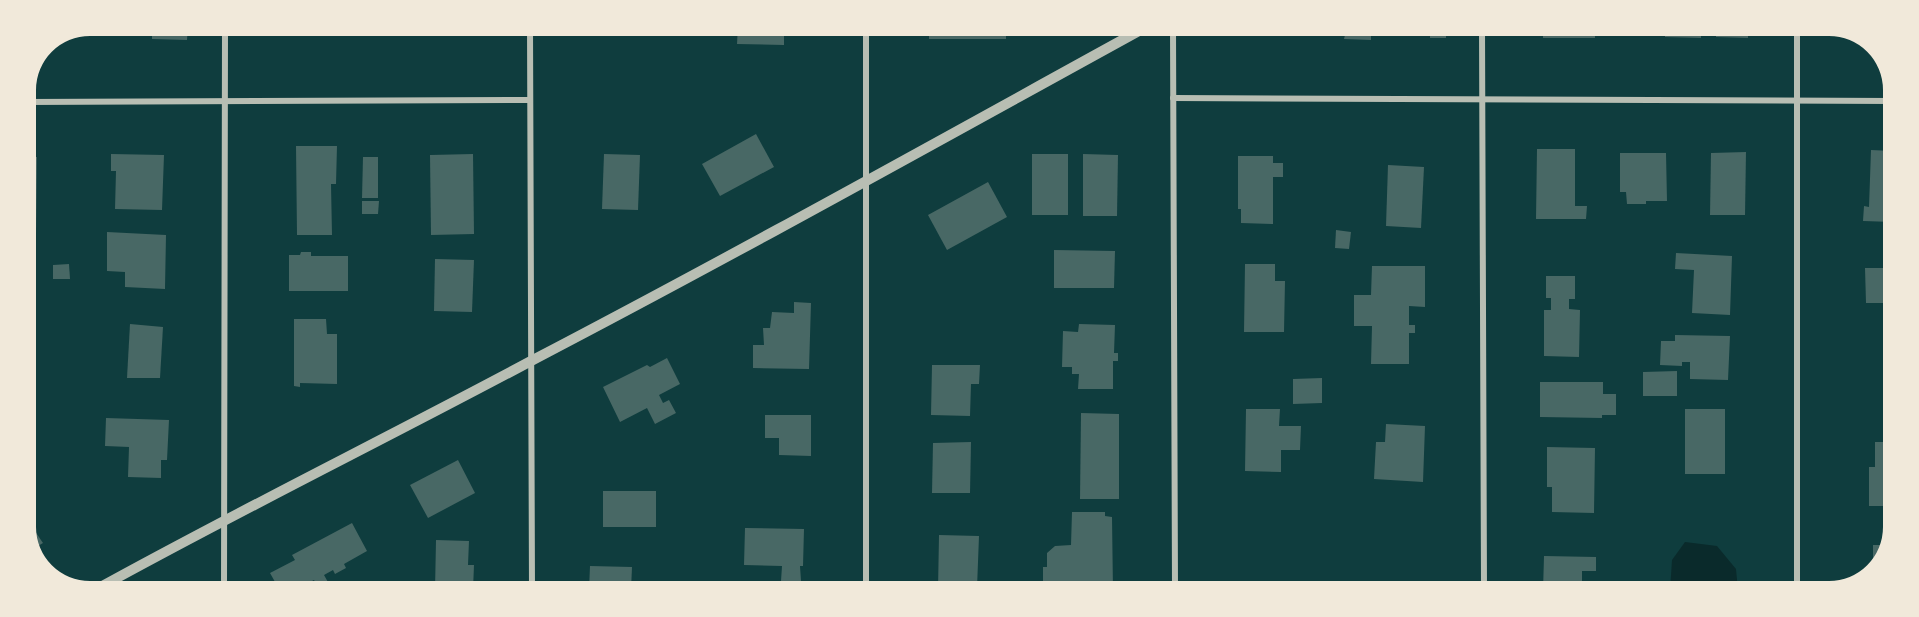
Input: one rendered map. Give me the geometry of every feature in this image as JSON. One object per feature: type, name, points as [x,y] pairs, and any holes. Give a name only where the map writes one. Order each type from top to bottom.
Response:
[{"type":"street","points":[[224,581],[225,36]]},
{"type":"street","points":[[530,36],[532,581]]},
{"type":"street","points":[[866,36],[866,581]]},
{"type":"street","points":[[112,581],[224,520],[531,362],[866,182],[1130,36]]},
{"type":"street","points":[[1173,36],[1175,581]]},
{"type":"street","points":[[1482,36],[1484,581]]},
{"type":"street","points":[[1797,36],[1797,581]]},
{"type":"street","points":[[1173,98],[1883,101]]},
{"type":"street","points":[[36,102],[530,100]]},
{"type":"water","points":[[1685,542],[1717,546],[1736,569],[1737,581],[1671,581],[1672,560]]},
{"type":"building","points":[[152,36],[187,36],[187,40],[152,39]]},
{"type":"building","points":[[737,36],[784,36],[784,45],[737,44]]},
{"type":"building","points":[[929,36],[1006,36],[1006,39],[929,39]]},
{"type":"building","points":[[1345,36],[1371,36],[1371,40],[1344,39]]},
{"type":"building","points":[[1430,36],[1446,36],[1446,38],[1430,38]]},
{"type":"building","points":[[1543,36],[1595,36],[1595,38],[1543,38]]},
{"type":"building","points":[[1701,36],[1701,38],[1665,37]]},
{"type":"building","points":[[1748,36],[1748,38],[1716,37]]},
{"type":"building","points":[[756,134],[774,167],[720,196],[702,164]]},
{"type":"building","points":[[296,146],[337,146],[336,184],[331,184],[332,235],[297,235]]},
{"type":"building","points":[[1537,149],[1575,149],[1575,206],[1587,206],[1586,219],[1536,219]]},
{"type":"building","points":[[1871,150],[1883,151],[1883,222],[1863,221],[1864,206],[1869,207]]},
{"type":"building","points":[[1746,152],[1745,215],[1710,215],[1711,153]]},
{"type":"building","points":[[1620,153],[1666,153],[1667,201],[1627,204],[1626,192],[1620,192]]},
{"type":"building","points":[[111,154],[164,155],[162,210],[115,209],[116,171],[111,171]]},
{"type":"building","points":[[473,154],[474,234],[431,235],[430,155]]},
{"type":"building","points":[[604,154],[640,155],[638,210],[602,209]]},
{"type":"building","points":[[1032,154],[1068,154],[1068,215],[1032,215]]},
{"type":"building","points":[[1083,154],[1118,155],[1117,216],[1083,216]]},
{"type":"building","points":[[1238,156],[1273,156],[1273,163],[1283,163],[1283,177],[1273,177],[1273,224],[1241,223],[1241,209],[1238,209]]},
{"type":"building","points":[[36,157],[37,157],[36,235]]},
{"type":"building","points":[[363,157],[378,157],[378,198],[362,198]]},
{"type":"building","points":[[1388,165],[1424,167],[1421,228],[1386,226]]},
{"type":"building","points":[[988,182],[1007,217],[947,250],[928,215]]},
{"type":"building","points":[[362,201],[379,201],[378,214],[362,214]]},
{"type":"building","points":[[1336,230],[1351,232],[1349,249],[1335,248]]},
{"type":"building","points":[[107,232],[166,235],[165,289],[125,287],[125,272],[107,271]]},
{"type":"building","points":[[1054,250],[1115,251],[1114,288],[1054,288]]},
{"type":"building","points":[[301,252],[311,252],[311,256],[348,256],[348,291],[289,291],[289,255],[300,255]]},
{"type":"building","points":[[1676,253],[1732,256],[1730,315],[1692,313],[1694,270],[1675,269]]},
{"type":"building","points":[[435,259],[474,260],[472,312],[434,311]]},
{"type":"building","points":[[69,264],[70,279],[53,279],[53,265]]},
{"type":"building","points":[[1245,264],[1275,264],[1275,281],[1285,281],[1284,332],[1244,332]]},
{"type":"building","points":[[1372,266],[1425,266],[1425,307],[1409,306],[1409,325],[1415,325],[1415,333],[1409,333],[1409,364],[1371,364],[1372,326],[1354,326],[1354,295],[1371,295]]},
{"type":"building","points":[[1865,268],[1883,268],[1883,303],[1866,303]]},
{"type":"building","points":[[1546,276],[1575,276],[1575,299],[1569,299],[1569,309],[1580,310],[1579,357],[1544,356],[1544,310],[1551,310],[1551,298],[1546,298]]},
{"type":"building","points":[[794,302],[811,303],[809,369],[753,368],[753,345],[764,345],[763,328],[770,328],[772,312],[794,313]]},
{"type":"building","points":[[294,319],[326,319],[327,334],[337,334],[337,384],[300,383],[300,387],[294,386]]},
{"type":"building","points":[[130,324],[163,327],[160,378],[127,378]]},
{"type":"building","points":[[1079,324],[1115,325],[1114,353],[1118,353],[1118,361],[1113,361],[1113,389],[1078,389],[1079,374],[1072,374],[1072,367],[1062,367],[1063,331],[1078,332]]},
{"type":"building","points":[[1675,335],[1730,336],[1728,380],[1690,379],[1690,362],[1682,362],[1682,366],[1660,365],[1661,341],[1675,341]]},
{"type":"building","points":[[667,358],[680,384],[659,395],[663,403],[669,400],[676,413],[655,424],[647,408],[620,422],[603,387],[647,365],[650,367]]},
{"type":"building","points":[[932,365],[980,365],[979,384],[971,384],[970,416],[931,415]]},
{"type":"building","points":[[1677,371],[1677,396],[1643,396],[1643,372]]},
{"type":"building","points":[[1322,378],[1322,403],[1293,404],[1293,379]]},
{"type":"building","points":[[1540,382],[1603,382],[1603,394],[1616,394],[1616,415],[1602,415],[1602,418],[1540,417]]},
{"type":"building","points":[[1246,409],[1280,409],[1279,426],[1301,426],[1300,450],[1281,450],[1281,472],[1245,471]]},
{"type":"building","points":[[1685,409],[1725,409],[1725,474],[1685,474]]},
{"type":"building","points":[[1081,413],[1119,414],[1119,499],[1080,499]]},
{"type":"building","points":[[765,415],[811,415],[811,456],[779,455],[779,438],[765,438]]},
{"type":"building","points":[[106,418],[169,420],[167,460],[161,460],[161,478],[128,477],[129,447],[105,446]]},
{"type":"building","points":[[1386,424],[1425,426],[1423,482],[1374,479],[1376,442],[1385,442]]},
{"type":"building","points":[[971,442],[970,493],[932,493],[933,443]]},
{"type":"building","points":[[1875,442],[1883,442],[1883,506],[1869,506],[1869,467],[1875,467]]},
{"type":"building","points":[[1547,447],[1595,448],[1594,513],[1552,512],[1552,487],[1547,487]]},
{"type":"building","points":[[458,460],[475,493],[428,518],[410,485]]},
{"type":"building","points":[[603,491],[656,491],[656,527],[603,527]]},
{"type":"building","points":[[1072,512],[1105,512],[1105,516],[1112,517],[1113,581],[1043,581],[1043,567],[1047,567],[1047,553],[1055,546],[1071,545]]},
{"type":"building","points":[[352,523],[367,551],[344,564],[346,568],[335,574],[333,570],[324,575],[327,581],[274,581],[270,573],[295,560],[292,555]]},
{"type":"building","points":[[745,528],[804,529],[803,566],[800,566],[801,581],[781,581],[782,566],[744,565]]},
{"type":"building","points":[[36,533],[43,543],[39,545]]},
{"type":"building","points":[[939,535],[979,536],[977,581],[938,581]]},
{"type":"building","points":[[436,540],[469,541],[468,565],[474,565],[473,581],[435,581]]},
{"type":"building","points":[[1873,545],[1880,545],[1874,557]]},
{"type":"building","points":[[1544,556],[1596,557],[1596,571],[1582,571],[1582,581],[1543,581]]},
{"type":"building","points":[[590,566],[632,567],[631,581],[589,581]]}]
